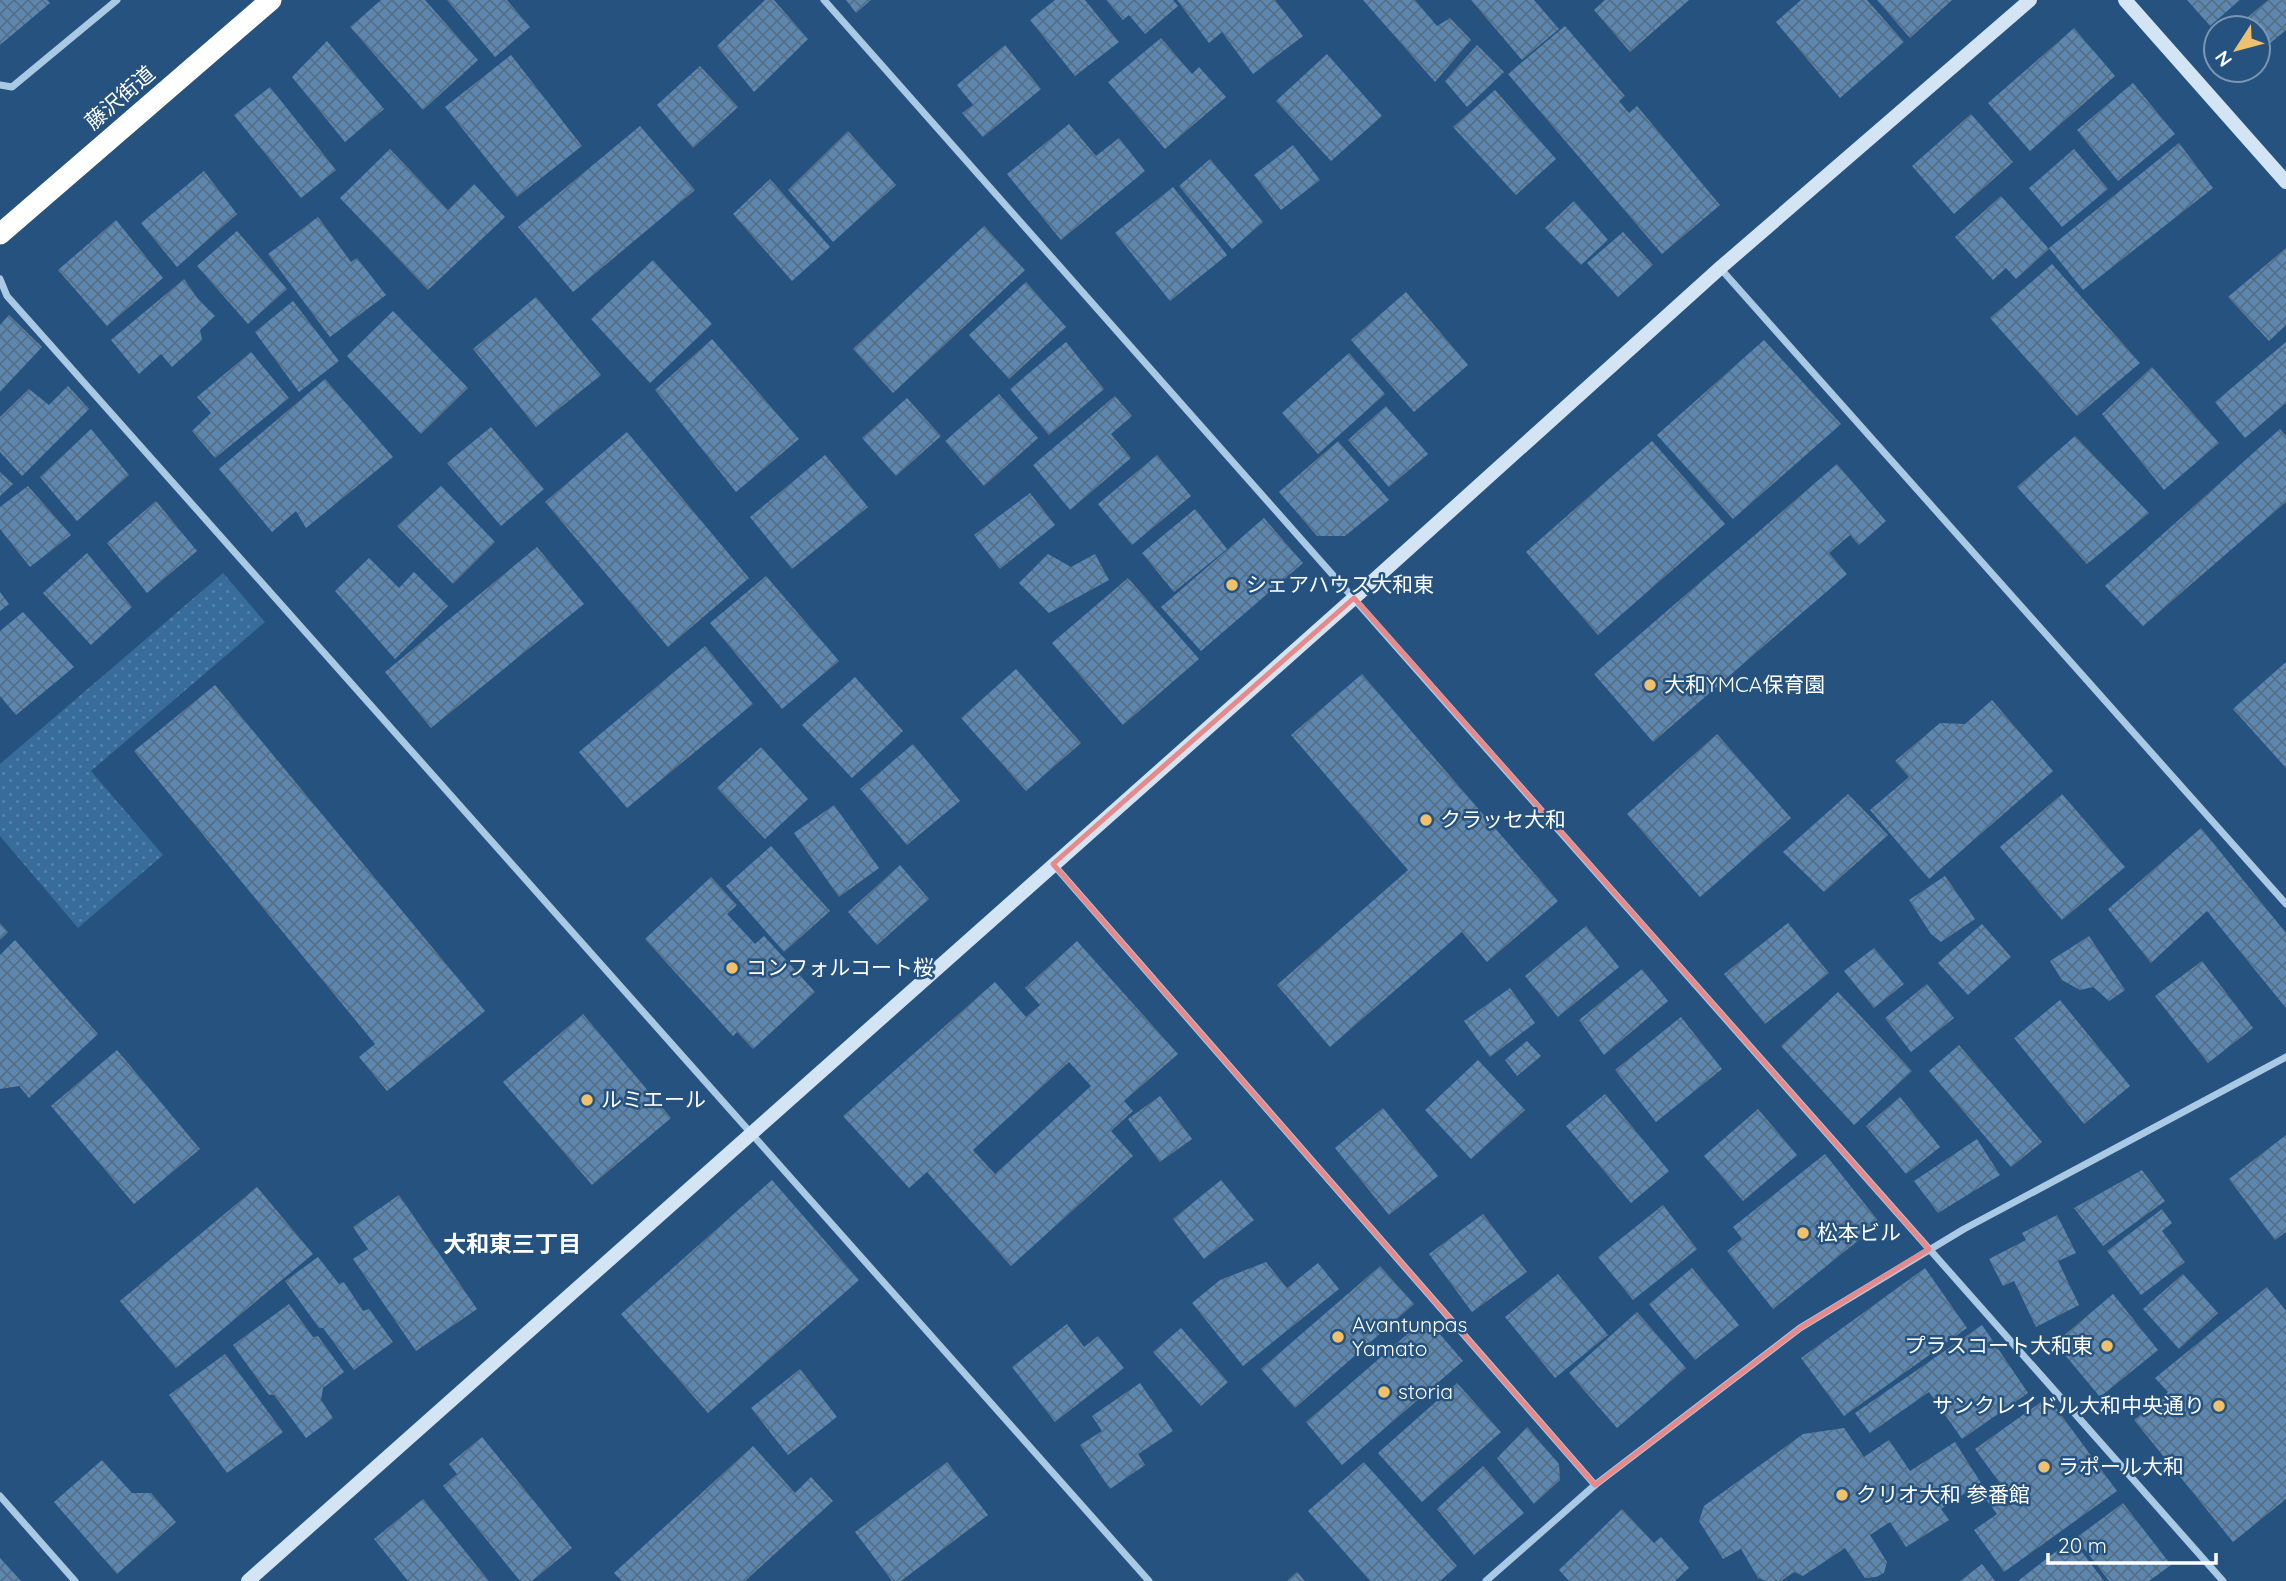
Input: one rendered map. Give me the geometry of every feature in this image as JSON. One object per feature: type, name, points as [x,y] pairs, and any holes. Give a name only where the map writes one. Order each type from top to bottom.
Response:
[{"type":"highway","name":"藤沢街道","points":[[0,234],[271,0]]},
{"type":"street","points":[[0,85],[12,87],[117,0]]},
{"type":"street","points":[[824,0],[2223,1581]]},
{"type":"street","points":[[248,1581],[1354,598],[1720,268],[2030,0]]},
{"type":"street","points":[[2125,0],[2286,182]]},
{"type":"street","points":[[1720,268],[2286,904]]},
{"type":"street","points":[[0,279],[7,296],[1149,1581]]},
{"type":"street","points":[[1053,864],[1595,1485]]},
{"type":"street","points":[[1486,1581],[1595,1485],[1800,1328],[1929,1249],[2286,1057]]},
{"type":"street","points":[[0,1496],[75,1581]]},
{"type":"highlighted area","points":[[1354,598],[1929,1249],[1800,1328],[1595,1485],[1053,864]]},
{"type":"shaded area","points":[[223,573],[265,622],[91,771],[163,855],[78,928],[0,836],[0,764]]},
{"type":"building","points":[[0,0],[47,0],[50,3],[0,45]]},
{"type":"building","points":[[381,0],[425,0],[478,60],[423,110],[350,27]]},
{"type":"building","points":[[447,0],[507,0],[530,27],[495,57]]},
{"type":"building","points":[[765,0],[774,0],[808,39],[754,92],[717,46]]},
{"type":"building","points":[[846,0],[871,0],[856,13]]},
{"type":"building","points":[[1055,0],[1085,0],[1119,42],[1075,76],[1030,20]]},
{"type":"building","points":[[1106,0],[1173,0],[1178,6],[1145,34],[1129,15],[1123,20]]},
{"type":"building","points":[[1177,0],[1275,0],[1303,36],[1253,74],[1222,32],[1209,43]]},
{"type":"building","points":[[1363,0],[1415,0],[1437,26],[1450,18],[1471,40],[1435,82]]},
{"type":"building","points":[[1471,0],[1534,0],[1559,29],[1522,60]]},
{"type":"building","points":[[1605,0],[1689,0],[1630,52],[1594,10]]},
{"type":"building","points":[[1801,0],[1867,0],[1904,42],[1840,98],[1776,22]]},
{"type":"building","points":[[1877,0],[1952,0],[1910,38]]},
{"type":"building","points":[[2187,0],[2240,0],[2224,14],[2202,14],[2202,17]]},
{"type":"building","points":[[2268,0],[2286,0],[2286,30],[2272,42],[2272,14],[2252,14]]},
{"type":"building","points":[[1565,26],[1625,96],[1619,101],[1629,113],[1637,106],[1720,205],[1662,254],[1508,74]]},
{"type":"building","points":[[2074,28],[2115,76],[2030,151],[1988,103]]},
{"type":"building","points":[[1161,38],[1192,74],[1199,67],[1226,97],[1165,149],[1108,82]]},
{"type":"building","points":[[327,41],[384,109],[345,142],[292,77]]},
{"type":"building","points":[[1005,45],[1041,89],[983,137],[962,113],[973,105],[957,85]]},
{"type":"building","points":[[1477,45],[1504,72],[1467,107],[1445,81]]},
{"type":"building","points":[[1327,54],[1382,116],[1331,161],[1276,101]]},
{"type":"building","points":[[511,55],[582,146],[517,197],[445,107]]},
{"type":"building","points":[[700,66],[738,107],[693,148],[657,105]]},
{"type":"building","points":[[2133,83],[2175,134],[2118,181],[2077,130]]},
{"type":"building","points":[[270,87],[336,170],[301,198],[234,115]]},
{"type":"building","points":[[1495,90],[1556,159],[1516,195],[1453,127]]},
{"type":"building","points":[[1971,114],[2013,162],[1954,214],[1912,166]]},
{"type":"building","points":[[1069,124],[1096,156],[1119,138],[1145,171],[1061,240],[1007,174]]},
{"type":"building","points":[[640,126],[695,190],[573,292],[518,227]]},
{"type":"building","points":[[848,131],[896,185],[833,242],[788,190]]},
{"type":"building","points":[[2179,143],[2213,188],[2083,290],[2049,248]]},
{"type":"building","points":[[1293,145],[1320,180],[1281,210],[1254,175]]},
{"type":"building","points":[[390,149],[448,210],[474,184],[505,217],[428,290],[340,198]]},
{"type":"building","points":[[2074,149],[2108,189],[2062,227],[2029,188]]},
{"type":"building","points":[[1210,159],[1263,222],[1232,249],[1179,186]]},
{"type":"building","points":[[204,171],[237,214],[177,267],[141,223]]},
{"type":"building","points":[[770,179],[830,247],[792,281],[733,214]]},
{"type":"building","points":[[1173,187],[1227,255],[1170,301],[1115,233]]},
{"type":"building","points":[[2001,196],[2049,249],[2016,279],[2006,268],[1993,280],[1955,237]]},
{"type":"building","points":[[1574,201],[1608,240],[1581,265],[1545,228]]},
{"type":"building","points":[[318,217],[351,262],[357,258],[386,295],[330,337],[268,254]]},
{"type":"building","points":[[116,220],[163,278],[107,326],[58,270]]},
{"type":"building","points":[[984,226],[1025,270],[893,393],[853,349]]},
{"type":"building","points":[[237,231],[287,289],[248,324],[197,266]]},
{"type":"building","points":[[1623,232],[1653,265],[1618,297],[1587,263]]},
{"type":"building","points":[[2286,248],[2286,325],[2269,341],[2228,297]]},
{"type":"building","points":[[653,260],[712,324],[650,383],[591,319]]},
{"type":"building","points":[[2052,264],[2140,363],[2077,416],[1990,318]]},
{"type":"building","points":[[184,279],[198,299],[215,316],[200,330],[202,340],[172,367],[161,354],[139,374],[111,340]]},
{"type":"building","points":[[1026,282],[1066,327],[1009,379],[969,335]]},
{"type":"building","points":[[1406,292],[1468,365],[1414,412],[1351,340]]},
{"type":"building","points":[[536,297],[601,375],[536,427],[473,349]]},
{"type":"building","points":[[293,301],[339,361],[299,392],[255,332]]},
{"type":"building","points":[[393,311],[468,388],[421,434],[347,356]]},
{"type":"building","points":[[9,315],[42,347],[0,392],[0,325]]},
{"type":"building","points":[[712,339],[799,439],[736,492],[655,390]]},
{"type":"building","points":[[1764,340],[1841,424],[1733,519],[1657,435]]},
{"type":"building","points":[[1066,342],[1104,389],[1049,435],[1010,389]]},
{"type":"building","points":[[2286,342],[2286,403],[2245,438],[2215,402]]},
{"type":"building","points":[[251,352],[289,398],[215,458],[192,431],[211,413],[197,397]]},
{"type":"building","points":[[1349,353],[1385,394],[1318,454],[1282,413]]},
{"type":"building","points":[[2152,367],[2219,443],[2164,490],[2102,414]]},
{"type":"building","points":[[325,379],[393,457],[306,528],[296,511],[272,532],[219,469]]},
{"type":"building","points":[[68,386],[89,409],[22,476],[0,452],[0,417],[29,389],[49,405]]},
{"type":"building","points":[[999,394],[1038,438],[984,486],[945,441]]},
{"type":"building","points":[[1115,396],[1132,416],[1111,434],[1131,458],[1070,510],[1033,465]]},
{"type":"building","points":[[907,398],[941,436],[896,476],[862,438]]},
{"type":"building","points":[[1386,406],[1428,454],[1389,487],[1348,440]]},
{"type":"building","points":[[491,427],[544,489],[501,526],[447,463]]},
{"type":"building","points":[[91,429],[129,475],[77,521],[40,477]]},
{"type":"building","points":[[2280,429],[2286,436],[2286,502],[2143,626],[2105,586]]},
{"type":"building","points":[[627,432],[749,578],[668,647],[545,502]]},
{"type":"building","points":[[2075,436],[2149,513],[2087,564],[2017,487]]},
{"type":"building","points":[[1338,441],[1389,500],[1345,536],[1317,536],[1279,492]]},
{"type":"building","points":[[1652,441],[1725,524],[1598,635],[1526,552]]},
{"type":"building","points":[[825,455],[868,507],[792,569],[750,517]]},
{"type":"building","points":[[1157,455],[1191,496],[1132,545],[1098,504]]},
{"type":"building","points":[[1837,464],[1886,521],[1859,545],[1850,535],[1829,553],[1847,574],[1653,742],[1594,674]]},
{"type":"building","points":[[0,472],[13,484],[0,496]]},
{"type":"building","points":[[28,486],[71,535],[30,567],[0,529],[0,507]]},
{"type":"building","points":[[441,486],[495,542],[453,584],[397,526]]},
{"type":"building","points":[[1030,493],[1055,525],[1000,569],[974,535]]},
{"type":"building","points":[[156,501],[197,551],[147,593],[107,543]]},
{"type":"building","points":[[1195,509],[1227,549],[1174,592],[1142,553]]},
{"type":"building","name":"シェアハウス大和東","points":[[1264,518],[1303,563],[1201,651],[1161,607]]},
{"type":"building","points":[[537,547],[584,604],[431,728],[385,672]]},
{"type":"building","points":[[87,553],[132,607],[91,645],[43,593]]},
{"type":"building","points":[[1048,554],[1071,567],[1095,554],[1109,580],[1049,613],[1019,583]]},
{"type":"building","points":[[369,558],[399,588],[414,572],[448,606],[395,659],[335,591]]},
{"type":"building","points":[[766,576],[839,661],[782,709],[710,623]]},
{"type":"building","points":[[1128,578],[1199,659],[1123,725],[1052,643]]},
{"type":"building","points":[[0,592],[9,604],[0,611]]},
{"type":"building","points":[[23,612],[74,667],[16,715],[0,696],[0,631]]},
{"type":"building","points":[[705,646],[753,704],[627,808],[579,752]]},
{"type":"building","points":[[2286,662],[2286,768],[2233,709]]},
{"type":"building","points":[[1016,669],[1081,743],[1026,791],[961,718]]},
{"type":"building","name":"クラッセ大和","points":[[1362,674],[1558,901],[1487,962],[1462,932],[1330,1047],[1277,985],[1408,870],[1291,735]]},
{"type":"building","points":[[855,677],[903,731],[852,778],[802,725]]},
{"type":"building","points":[[215,685],[485,1011],[387,1091],[359,1057],[375,1044],[134,751]]},
{"type":"building","points":[[1992,700],[2053,771],[1929,879],[1870,810],[1909,777],[1895,761],[1940,723],[1965,724]]},
{"type":"building","points":[[1717,734],[1791,818],[1700,897],[1627,814]]},
{"type":"building","points":[[913,744],[960,801],[907,845],[860,789]]},
{"type":"building","points":[[761,747],[808,799],[765,839],[717,788]]},
{"type":"building","points":[[1848,794],[1888,835],[1824,892],[1783,852]]},
{"type":"building","points":[[2062,794],[2125,867],[2062,920],[2000,847]]},
{"type":"building","points":[[834,805],[879,868],[839,897],[794,833]]},
{"type":"building","points":[[2201,828],[2286,933],[2286,1008],[2207,911],[2151,963],[2108,909]]},
{"type":"building","points":[[771,846],[830,911],[784,952],[726,886]]},
{"type":"building","points":[[900,865],[929,899],[877,945],[848,912]]},
{"type":"building","points":[[1945,876],[1975,919],[1941,942],[1931,934],[1909,900]]},
{"type":"building","name":"コンフォルコート桜","points":[[711,877],[737,905],[727,914],[755,944],[764,936],[815,992],[753,1049],[737,1032],[733,1036],[645,939]]},
{"type":"building","points":[[0,923],[8,932],[0,940]]},
{"type":"building","points":[[1788,923],[1829,973],[1765,1024],[1724,974]]},
{"type":"building","points":[[1982,924],[2011,957],[1968,995],[1938,963]]},
{"type":"building","points":[[1586,926],[1619,967],[1558,1017],[1525,976]]},
{"type":"building","points":[[2089,936],[2125,990],[2109,1001],[2093,987],[2080,990],[2062,980],[2050,961]]},
{"type":"building","points":[[15,940],[98,1034],[29,1098],[19,1086],[0,1089],[0,955]]},
{"type":"building","points":[[1077,941],[1178,1054],[1124,1101],[1133,1111],[1111,1131],[1133,1156],[1011,1266],[927,1172],[909,1188],[843,1116],[995,982],[1026,1017],[1040,1005],[1025,988]],"holes":[[[1069,1062],[1091,1086],[995,1174],[973,1150]]]},
{"type":"building","points":[[1874,948],[1904,984],[1874,1008],[1844,971]]},
{"type":"building","points":[[2202,961],[2253,1028],[2208,1063],[2155,996]]},
{"type":"building","points":[[1642,969],[1668,1001],[1604,1055],[1579,1020]]},
{"type":"building","points":[[1927,984],[1954,1018],[1911,1052],[1885,1018]]},
{"type":"building","points":[[1510,988],[1535,1023],[1490,1057],[1464,1021]]},
{"type":"building","points":[[1838,992],[1912,1071],[1854,1125],[1781,1046]]},
{"type":"building","points":[[2060,1000],[2130,1086],[2084,1124],[2014,1038]]},
{"type":"building","name":"ルミエール","points":[[583,1014],[671,1118],[592,1185],[503,1082]]},
{"type":"building","points":[[1681,1017],[1722,1069],[1656,1122],[1615,1070]]},
{"type":"building","points":[[1527,1041],[1541,1056],[1517,1076],[1505,1060]]},
{"type":"building","points":[[1959,1045],[2042,1142],[2011,1167],[1929,1071]]},
{"type":"building","points":[[117,1050],[200,1149],[134,1204],[51,1106]]},
{"type":"building","points":[[1478,1060],[1525,1110],[1471,1159],[1425,1110]]},
{"type":"building","points":[[1605,1094],[1669,1171],[1631,1203],[1566,1126]]},
{"type":"building","points":[[1160,1096],[1192,1139],[1160,1162],[1128,1119]]},
{"type":"building","points":[[1900,1097],[1940,1147],[1906,1174],[1866,1126]]},
{"type":"building","points":[[1383,1108],[1438,1176],[1389,1215],[1335,1148]]},
{"type":"building","points":[[1758,1109],[1797,1155],[1743,1201],[1704,1156]]},
{"type":"building","points":[[2286,1135],[2286,1232],[2275,1240],[2229,1179]]},
{"type":"building","points":[[1977,1139],[2000,1175],[1938,1213],[1914,1181]]},
{"type":"building","name":"松本ビル","points":[[1825,1154],[1880,1223],[1773,1309],[1727,1251],[1742,1239],[1733,1227]]},
{"type":"building","points":[[2142,1170],[2165,1201],[2103,1246],[2074,1208]]},
{"type":"building","points":[[772,1180],[859,1280],[708,1413],[621,1314]]},
{"type":"building","points":[[1221,1180],[1254,1220],[1204,1259],[1173,1219]]},
{"type":"building","points":[[257,1187],[313,1254],[176,1368],[120,1301]]},
{"type":"building","points":[[399,1195],[477,1309],[416,1351],[353,1259],[368,1249],[353,1227]]},
{"type":"building","points":[[1663,1205],[1697,1249],[1633,1300],[1598,1257]]},
{"type":"building","points":[[2162,1209],[2172,1223],[2162,1231],[2185,1262],[2141,1295],[2107,1251]]},
{"type":"building","points":[[1483,1214],[1527,1272],[1472,1312],[1429,1254]]},
{"type":"building","points":[[2057,1215],[2076,1253],[2058,1261],[2079,1305],[2036,1327],[2014,1281],[2003,1286],[1989,1259],[2026,1240],[2022,1233]]},
{"type":"building","points":[[318,1257],[339,1284],[344,1282],[363,1311],[369,1309],[393,1342],[354,1370],[285,1281]]},
{"type":"building","points":[[1266,1262],[1287,1288],[1318,1263],[1339,1289],[1243,1366],[1192,1303],[1220,1280]]},
{"type":"building","name":"Avantunpas Yamato","points":[[1380,1266],[1414,1304],[1295,1408],[1261,1369]]},
{"type":"building","points":[[1692,1268],[1739,1325],[1695,1360],[1649,1304]]},
{"type":"building","points":[[1925,1268],[1967,1328],[1844,1416],[1801,1358]]},
{"type":"building","points":[[1558,1274],[1608,1335],[1555,1378],[1505,1317]]},
{"type":"building","points":[[2183,1274],[2218,1313],[2179,1349],[2143,1309]]},
{"type":"building","name":"サンクレイドル大和中央通り","points":[[2267,1287],[2286,1311],[2286,1499],[2233,1542],[2134,1420],[2168,1392],[2155,1378]]},
{"type":"building","name":"プラスコート大和東","points":[[2113,1294],[2158,1350],[2100,1397],[2055,1343]]},
{"type":"building","points":[[289,1304],[313,1337],[318,1336],[344,1372],[323,1388],[321,1400],[333,1418],[306,1438],[274,1395],[269,1395],[233,1345]]},
{"type":"building","points":[[1637,1312],[1686,1368],[1617,1428],[1569,1373]]},
{"type":"building","name":"storia","points":[[1426,1318],[1463,1361],[1342,1465],[1306,1422]]},
{"type":"building","points":[[1067,1324],[1084,1347],[1098,1336],[1124,1368],[1055,1422],[1012,1367]]},
{"type":"building","points":[[1982,1325],[2028,1393],[1962,1439],[1929,1392],[1870,1433],[1855,1413]]},
{"type":"building","points":[[1181,1328],[1228,1382],[1201,1406],[1153,1352]]},
{"type":"building","points":[[225,1354],[283,1432],[227,1473],[169,1395]]},
{"type":"building","points":[[800,1369],[837,1417],[788,1455],[751,1408]]},
{"type":"building","points":[[1140,1383],[1173,1431],[1138,1454],[1145,1465],[1110,1489],[1080,1445],[1102,1431],[1092,1416]]},
{"type":"building","points":[[1457,1383],[1501,1432],[1422,1502],[1378,1453]]},
{"type":"building","name":"ラポール大和","points":[[2048,1397],[2117,1491],[2004,1572],[1974,1530],[1997,1514],[1985,1498],[2002,1486],[1975,1449]]},
{"type":"building","points":[[1527,1427],[1559,1464],[1560,1480],[1534,1504],[1497,1458]]},
{"type":"building","name":"クリオ大和 参番館","points":[[1844,1428],[1864,1457],[1889,1440],[1910,1471],[1955,1442],[1981,1483],[1941,1509],[1949,1520],[1906,1547],[1890,1522],[1870,1535],[1887,1562],[1884,1573],[1876,1577],[1865,1578],[1845,1548],[1803,1576],[1794,1572],[1781,1581],[1758,1578],[1741,1549],[1723,1559],[1699,1521],[1704,1506],[1803,1434]]},
{"type":"building","points":[[482,1437],[572,1548],[532,1581],[520,1581],[443,1486],[457,1474],[449,1464]]},
{"type":"building","points":[[753,1446],[795,1493],[811,1477],[833,1501],[745,1581],[622,1581],[614,1573]]},
{"type":"building","points":[[102,1460],[132,1493],[151,1493],[176,1522],[117,1574],[54,1502]]},
{"type":"building","points":[[947,1462],[988,1515],[901,1581],[892,1581],[855,1532]]},
{"type":"building","points":[[1364,1462],[1457,1566],[1440,1581],[1370,1581],[1308,1511]]},
{"type":"building","points":[[1483,1466],[1524,1513],[1474,1555],[1437,1509]]},
{"type":"building","points":[[423,1499],[489,1581],[408,1581],[374,1539]]},
{"type":"building","points":[[2123,1503],[2171,1565],[2149,1581],[2109,1581],[2076,1538]]},
{"type":"building","points":[[1622,1509],[1654,1543],[1661,1537],[1689,1568],[1675,1581],[1569,1581],[1559,1570]]},
{"type":"building","points":[[2072,1539],[2104,1581],[2018,1581]]},
{"type":"building","points":[[0,1558],[21,1581],[0,1581]]},
{"type":"building","points":[[1982,1564],[1995,1581],[1960,1581]]},
{"type":"building","points":[[1297,1572],[1305,1581],[1287,1581]]},
{"type":"place","name":"シェアハウス大和東","points":[[1232,585]]},
{"type":"place","name":"大和YMCA保育園","points":[[1650,685]]},
{"type":"place","name":"クラッセ大和","points":[[1426,820]]},
{"type":"place","name":"コンフォルコート桜","points":[[732,968]]},
{"type":"place","name":"ルミエール","points":[[587,1100]]},
{"type":"place","name":"松本ビル","points":[[1803,1233]]},
{"type":"place","name":"Avantunpas Yamato","points":[[1338,1337]]},
{"type":"place","name":"プラスコート大和東","points":[[2107,1346]]},
{"type":"place","name":"storia","points":[[1384,1392]]},
{"type":"place","name":"サンクレイドル大和中央通り","points":[[2219,1406]]},
{"type":"place","name":"ラポール大和","points":[[2044,1467]]},
{"type":"place","name":"クリオ大和 参番館","points":[[1842,1495]]},
{"type":"district","name":"大和東三丁目","points":[[512,1244]]}]
